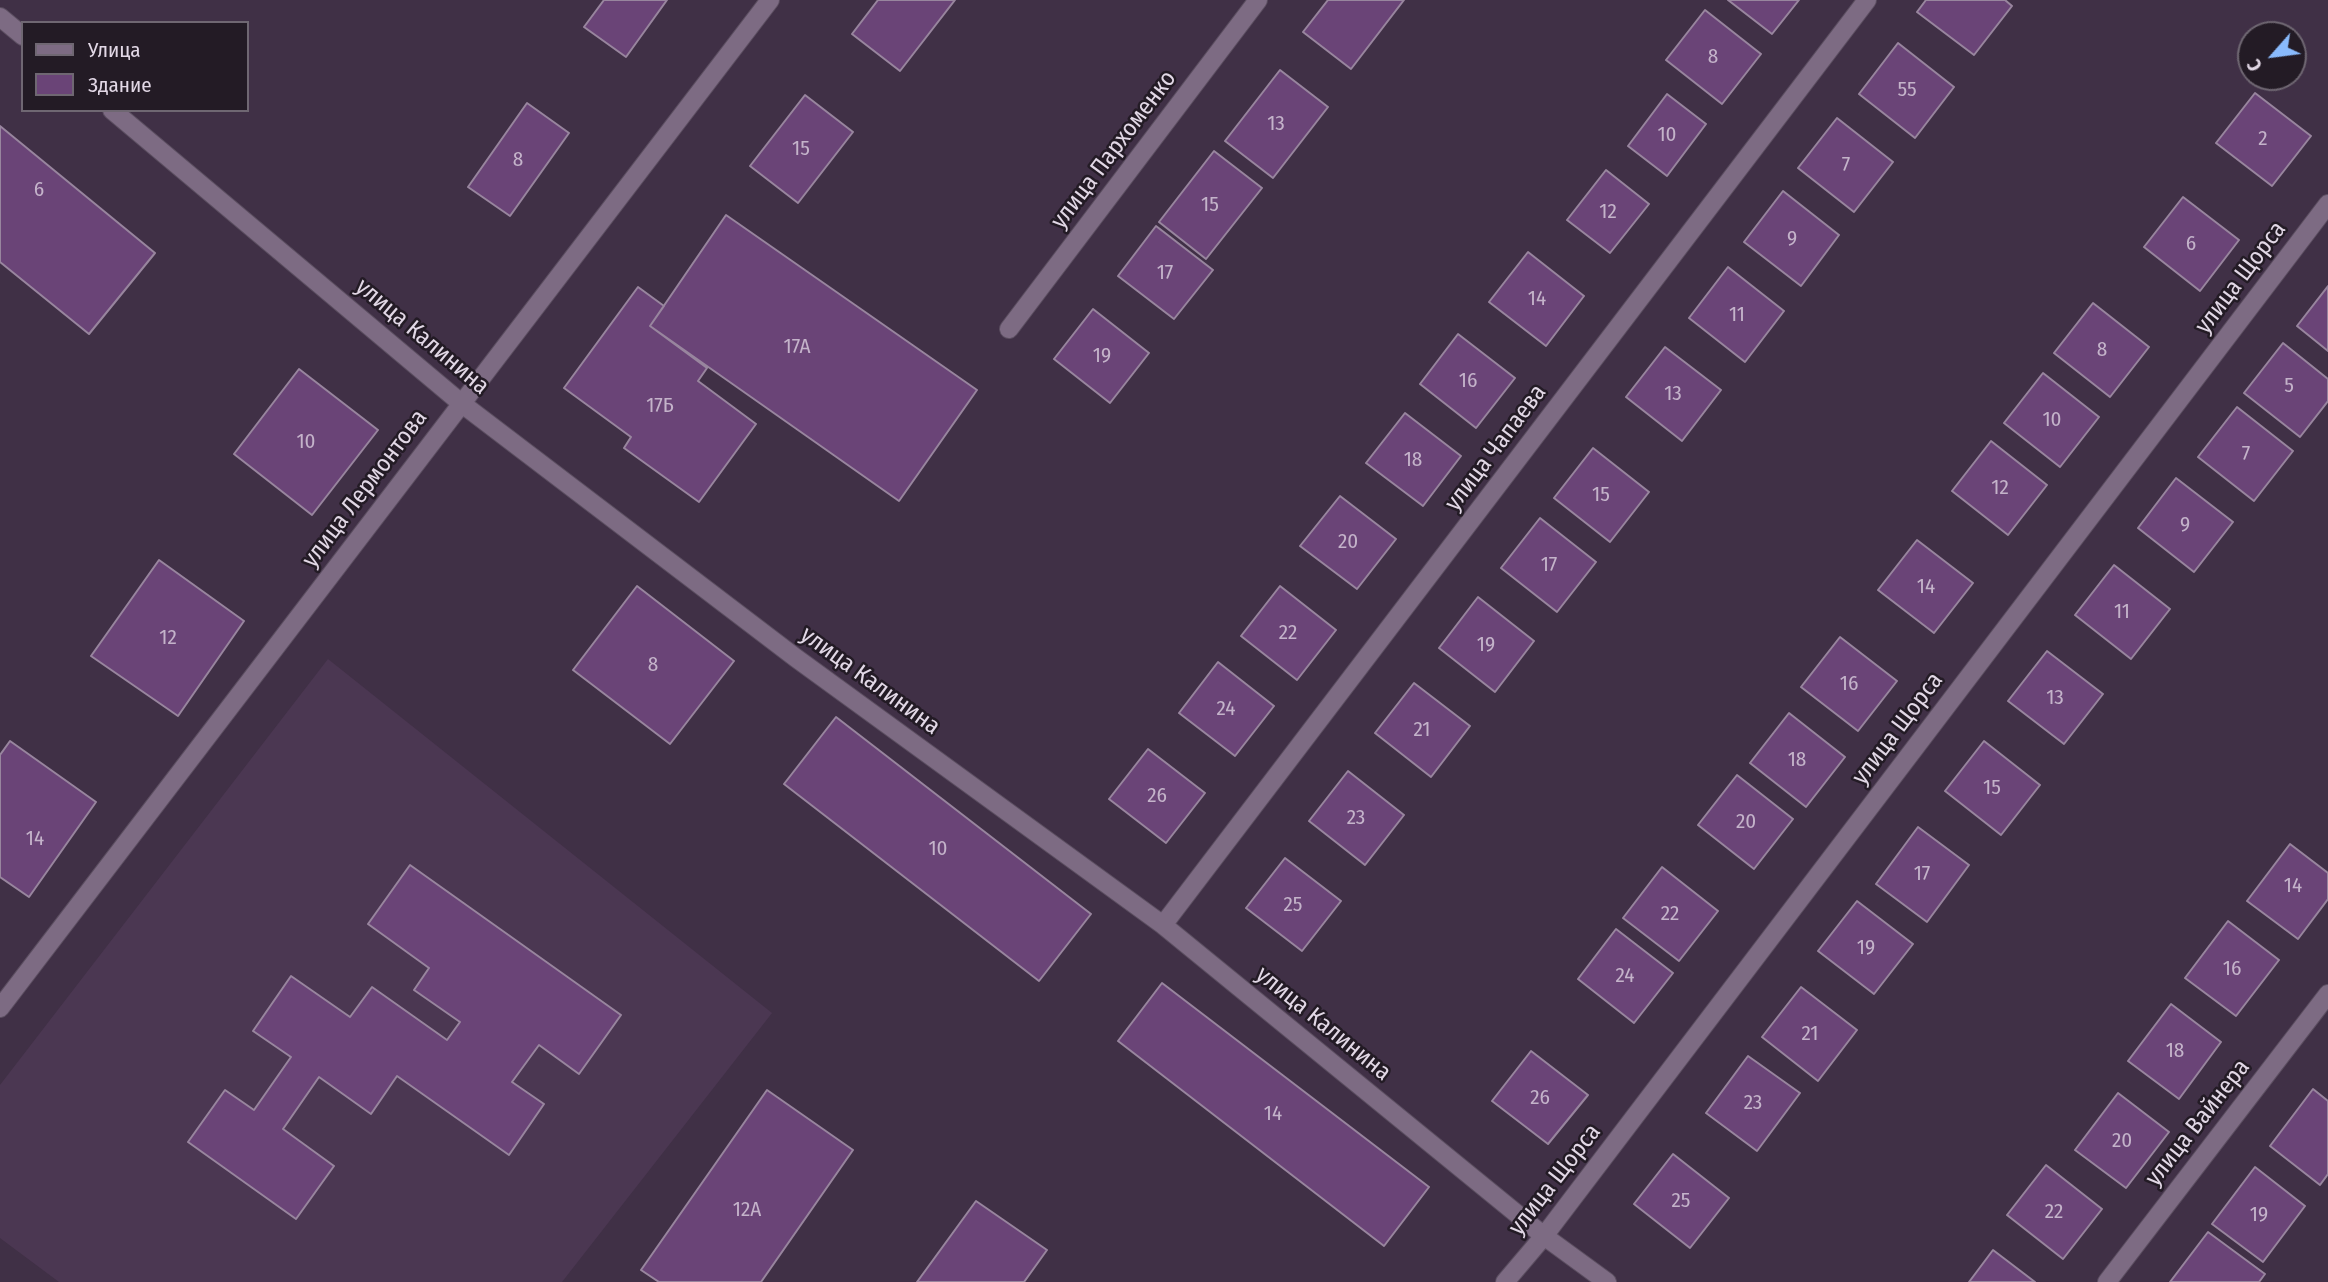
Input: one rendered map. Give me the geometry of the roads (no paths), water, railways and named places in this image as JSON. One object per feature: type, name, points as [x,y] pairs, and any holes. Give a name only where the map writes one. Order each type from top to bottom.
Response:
[{"type":"street","name":"улица Лермонтова","points":[[0,1008],[771,0]]},
{"type":"street","name":"улица Пархоменко","points":[[1009,329],[1258,0]]},
{"type":"street","name":"улица Чапаева","points":[[1163,925],[1867,0]]},
{"type":"street","points":[[0,16],[21,34]]},
{"type":"street","name":"улица Калинина","points":[[114,112],[461,403],[796,658],[1163,925],[1544,1236],[1607,1282]]},
{"type":"street","name":"улица Щорса","points":[[1505,1282],[1544,1236],[2328,204]]},
{"type":"street","name":"улица Вайнера","points":[[2107,1282],[2328,994]]}]
